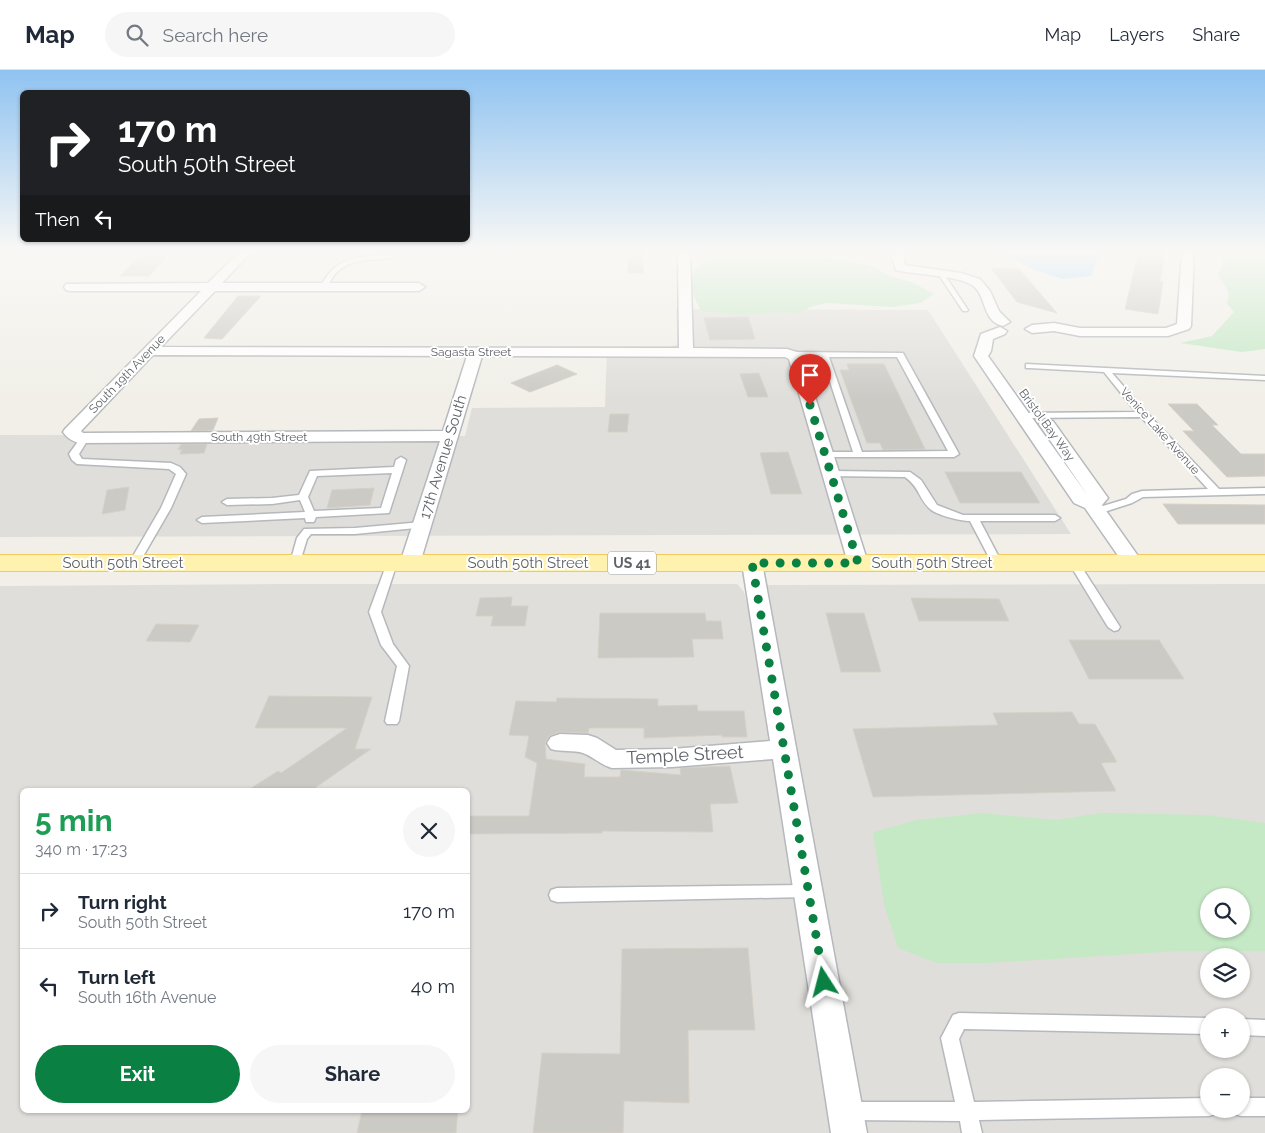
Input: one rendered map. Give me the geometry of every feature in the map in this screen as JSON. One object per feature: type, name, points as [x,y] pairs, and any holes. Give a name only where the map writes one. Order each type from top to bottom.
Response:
[{"type":"main road","name":"South 50th Street","points":[[0,563],[1265,563]]},
{"type":"street","name":"South 19th Avenue","points":[[78,435],[149,351],[199,301]]},
{"type":"street","points":[[685,301],[686,352]]},
{"type":"street","points":[[988,301],[988,306],[997,318],[1014,328],[1054,327],[1080,332],[1168,332],[1184,326],[1185,301]]},
{"type":"street","name":"Bristol Bay Way","points":[[1014,328],[986,337],[984,351],[981,356],[1031,415],[1080,499],[1094,507],[1133,563]]},
{"type":"street","name":"Sagasta Street","points":[[149,351],[686,352],[792,354]]},
{"type":"street","name":"17th Avenue South","points":[[401,563],[422,525],[476,352]]},
{"type":"street","points":[[792,354],[795,356],[858,563]]},
{"type":"street","name":"South 49th Street","points":[[78,435],[450,436]]},
{"type":"street","points":[[752,563],[847,1122]]},
{"type":"street","name":"Temple Street","points":[[560,743],[588,744],[612,759],[672,758],[785,749]]},
{"type":"lane","points":[[959,301],[965,310]]},
{"type":"lane","points":[[792,354],[900,355],[954,454],[825,455]]},
{"type":"lane","points":[[825,355],[858,455]]},
{"type":"lane","points":[[1029,366],[1265,378]]},
{"type":"lane","name":"Venice Lake Avenue","points":[[1106,370],[1143,414],[1215,491]]},
{"type":"lane","points":[[1031,415],[1143,414]]},
{"type":"lane","points":[[78,435],[74,454],[75,458],[80,462],[170,466],[177,468],[181,474],[180,481],[166,508],[134,563]]},
{"type":"lane","points":[[202,520],[311,515],[385,511],[400,465],[313,473],[303,497],[311,515],[308,531],[302,538],[295,563]]},
{"type":"lane","points":[[831,474],[907,474],[918,482],[933,507],[956,516],[974,519],[1055,518]]},
{"type":"lane","points":[[1094,507],[1129,501],[1142,494],[1265,491]]},
{"type":"lane","points":[[228,502],[272,501],[303,497]]},
{"type":"lane","points":[[974,519],[997,563]]},
{"type":"lane","points":[[308,531],[422,525]]},
{"type":"lane","points":[[392,721],[403,666],[387,645],[375,612],[401,563]]},
{"type":"lane","points":[[1074,563],[1114,627]]},
{"type":"lane","points":[[557,895],[809,891]]},
{"type":"lane","points":[[972,1133],[950,1038],[959,1021],[1200,1026]]},
{"type":"lane","points":[[1250,1027],[1265,1028]]},
{"type":"lane","points":[[847,1122],[968,1111],[1200,1107]]},
{"type":"lane","points":[[1250,1107],[1265,1107]]},
{"type":"shaded area","points":[[676,309],[928,310],[1071,534],[0,537],[0,435],[465,436],[472,408],[605,407],[607,349],[670,347],[678,344]]},
{"type":"shaded area","points":[[737,584],[744,592],[779,732],[843,1133],[0,1133],[0,586]]},
{"type":"shaded area","points":[[1265,584],[1265,1133],[858,1133],[766,585]]},
{"type":"green space","points":[[696,301],[924,301],[920,303],[893,307],[826,303],[799,313],[773,312],[744,315],[701,311]]},
{"type":"green space","points":[[1228,301],[1265,301],[1265,349],[1242,352],[1180,343],[1212,336],[1234,312],[1227,304]]},
{"type":"green space","points":[[982,813],[1055,820],[1101,813],[1207,815],[1265,823],[1265,951],[1250,951],[1250,948],[1200,948],[1200,951],[986,963],[937,963],[898,948],[884,904],[873,832],[917,820]]},
{"type":"building","points":[[234,301],[257,301],[222,339],[204,338]]},
{"type":"building","points":[[1016,301],[1046,301],[1057,313]]},
{"type":"building","points":[[1127,301],[1160,301],[1158,314],[1125,309]]},
{"type":"building","points":[[748,317],[755,339],[710,340],[704,318]]},
{"type":"building","points":[[847,364],[884,364],[925,449],[883,450],[880,443],[867,443],[840,370],[849,370]]},
{"type":"building","points":[[557,365],[577,374],[530,392],[511,383]]},
{"type":"building","points":[[759,373],[768,397],[748,397],[740,374]]},
{"type":"building","points":[[1168,404],[1197,404],[1218,425],[1212,425],[1241,454],[1265,454],[1265,476],[1227,477],[1183,431],[1194,431]]},
{"type":"building","points":[[610,414],[629,414],[627,432],[608,432]]},
{"type":"building","points":[[218,418],[213,430],[191,431],[199,419]]},
{"type":"building","points":[[181,444],[207,444],[204,453],[180,454],[182,449],[178,450]]},
{"type":"building","points":[[788,452],[802,494],[771,494],[760,453]]},
{"type":"building","points":[[945,472],[1021,472],[1040,503],[960,503]]},
{"type":"building","points":[[129,487],[125,510],[102,514],[107,490]]},
{"type":"building","points":[[374,488],[370,505],[327,508],[332,490]]},
{"type":"building","points":[[1163,504],[1265,505],[1265,524],[1178,524]]},
{"type":"building","points":[[512,597],[511,606],[528,606],[525,626],[491,626],[493,616],[476,616],[480,598]]},
{"type":"building","points":[[911,598],[999,599],[1009,621],[919,621]]},
{"type":"building","points":[[600,613],[705,613],[706,621],[721,621],[723,639],[692,639],[694,657],[598,658]]},
{"type":"building","points":[[826,613],[864,613],[881,672],[841,672]]},
{"type":"building","points":[[156,624],[199,625],[190,642],[146,641]]},
{"type":"building","points":[[1069,640],[1159,640],[1184,679],[1089,679]]},
{"type":"building","points":[[269,696],[372,697],[355,749],[371,749],[315,788],[251,788],[278,771],[281,773],[347,728],[255,728]]},
{"type":"building","points":[[557,698],[658,699],[658,706],[697,705],[698,711],[744,711],[747,737],[722,737],[722,735],[644,738],[644,728],[589,728],[588,733],[559,732],[550,735],[545,742],[546,759],[585,764],[584,777],[620,777],[621,770],[681,775],[680,768],[730,766],[738,803],[710,804],[713,832],[602,831],[602,833],[470,834],[470,816],[529,816],[537,763],[525,757],[529,736],[509,735],[516,701],[556,702]]},
{"type":"building","points":[[1072,712],[1079,724],[1095,724],[1117,762],[1101,763],[1116,791],[873,797],[853,729],[998,725],[993,713]]},
{"type":"building","points":[[748,948],[755,1030],[688,1030],[689,1103],[624,1101],[623,1133],[533,1133],[542,1053],[620,1054],[622,949]]},
{"type":"building","points":[[361,1113],[458,1113],[456,1133],[357,1133]]},
{"type":"route","points":[[810,405],[858,563],[752,563],[824,982]]}]
